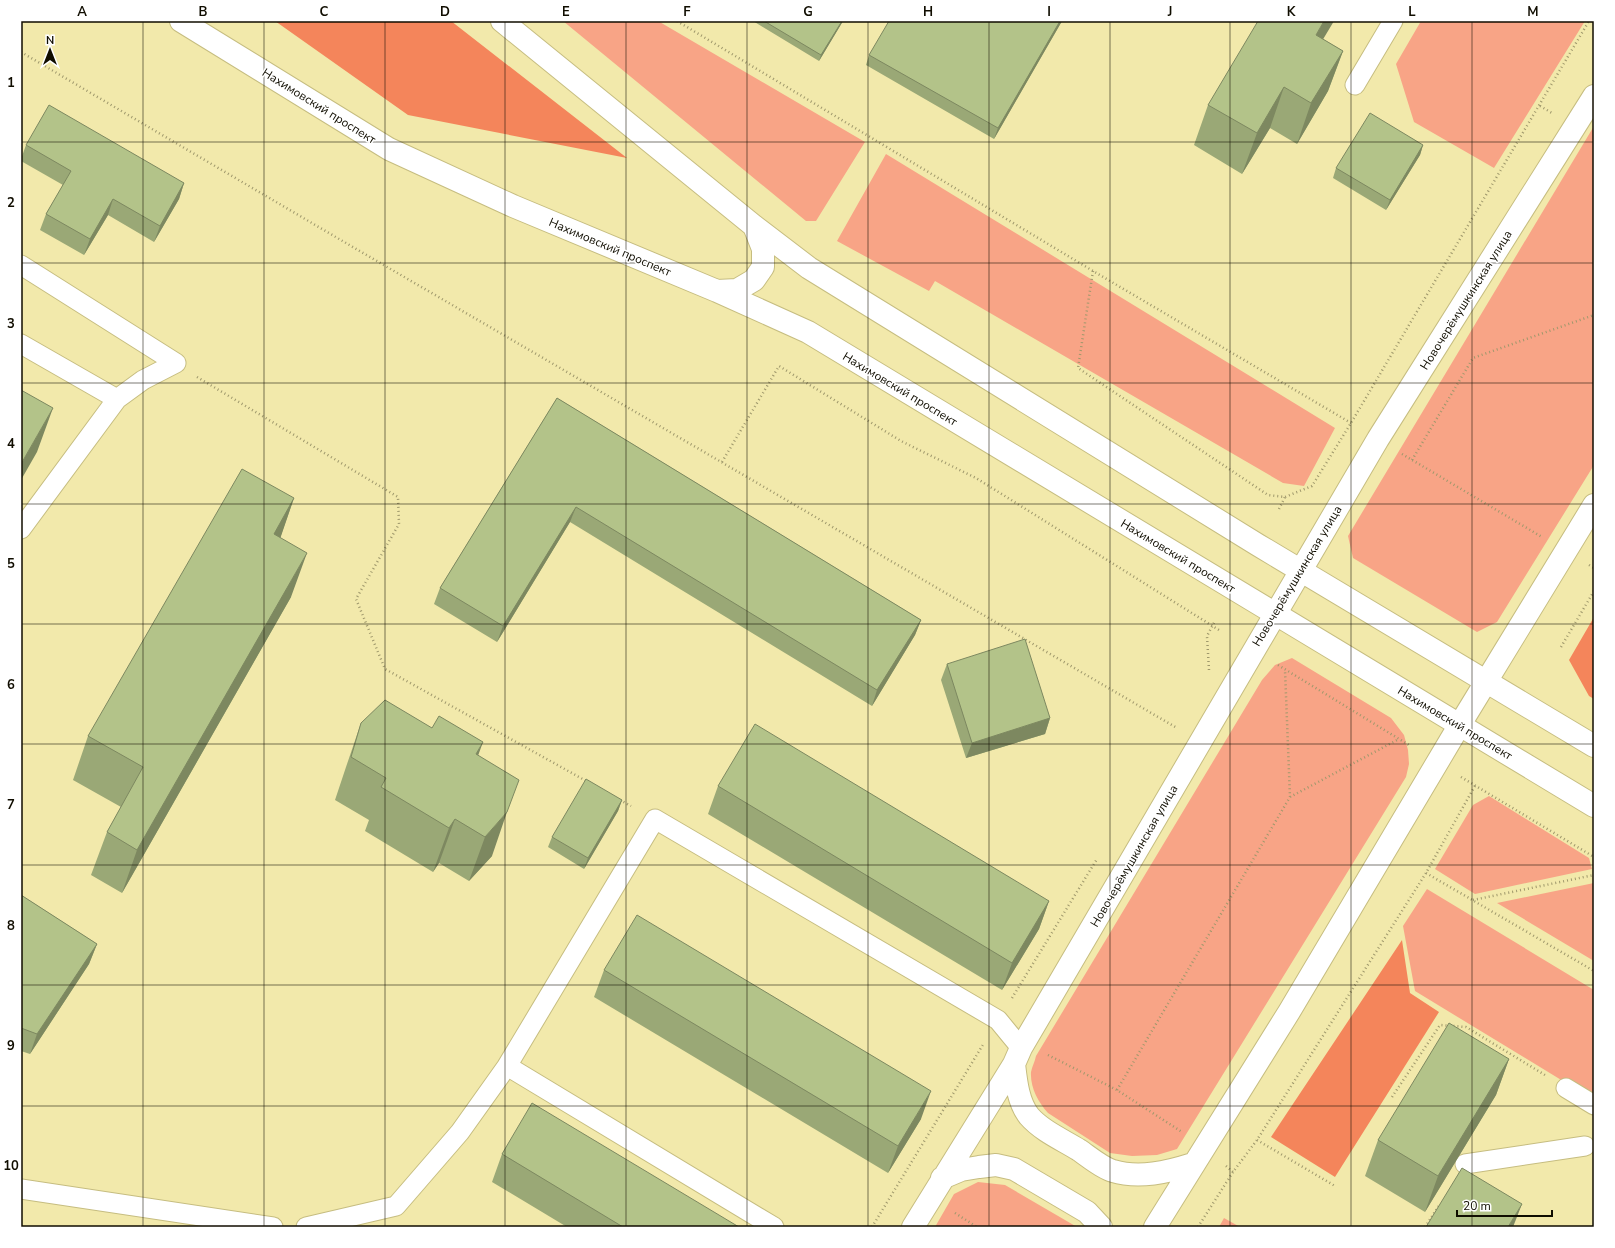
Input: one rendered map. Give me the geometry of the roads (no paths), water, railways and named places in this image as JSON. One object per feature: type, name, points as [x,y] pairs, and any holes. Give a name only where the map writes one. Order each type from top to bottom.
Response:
[{"type":"main road","name":"Нахимовский проспект","points":[[181,21],[389,149],[513,206],[808,332],[1459,726],[1594,806]]},
{"type":"main road","points":[[502,21],[754,226],[809,268],[1301,570],[1594,746]]},
{"type":"main road","name":"Новочерёмушкинская улица","points":[[913,1227],[1018,1056],[1378,439],[1594,96]]},
{"type":"main road","points":[[717,292],[737,290],[754,280],[763,267],[763,249],[754,226]]},
{"type":"main road","points":[[1155,1227],[1288,1012],[1486,681],[1594,505]]},
{"type":"main road","points":[[1018,1056],[1016,1082],[1021,1099],[1029,1115],[1041,1127],[1112,1171],[1132,1174],[1153,1173],[1173,1170],[1193,1164]]},
{"type":"main road","points":[[942,1178],[961,1170],[979,1166],[996,1166],[1014,1169],[1087,1212],[1101,1227]]},
{"type":"lane","points":[[1355,84],[1393,21]]},
{"type":"lane","points":[[21,265],[176,364],[142,380],[117,399],[21,529]]},
{"type":"lane","points":[[21,344],[117,399]]},
{"type":"lane","points":[[306,1227],[396,1206],[460,1132],[508,1066],[655,819],[998,1020],[1018,1056]]},
{"type":"lane","points":[[508,1066],[774,1227]]},
{"type":"lane","points":[[1566,1088],[1594,1105]]},
{"type":"lane","points":[[1465,1164],[1585,1146]]},
{"type":"lane","points":[[21,1189],[273,1227]]}]
